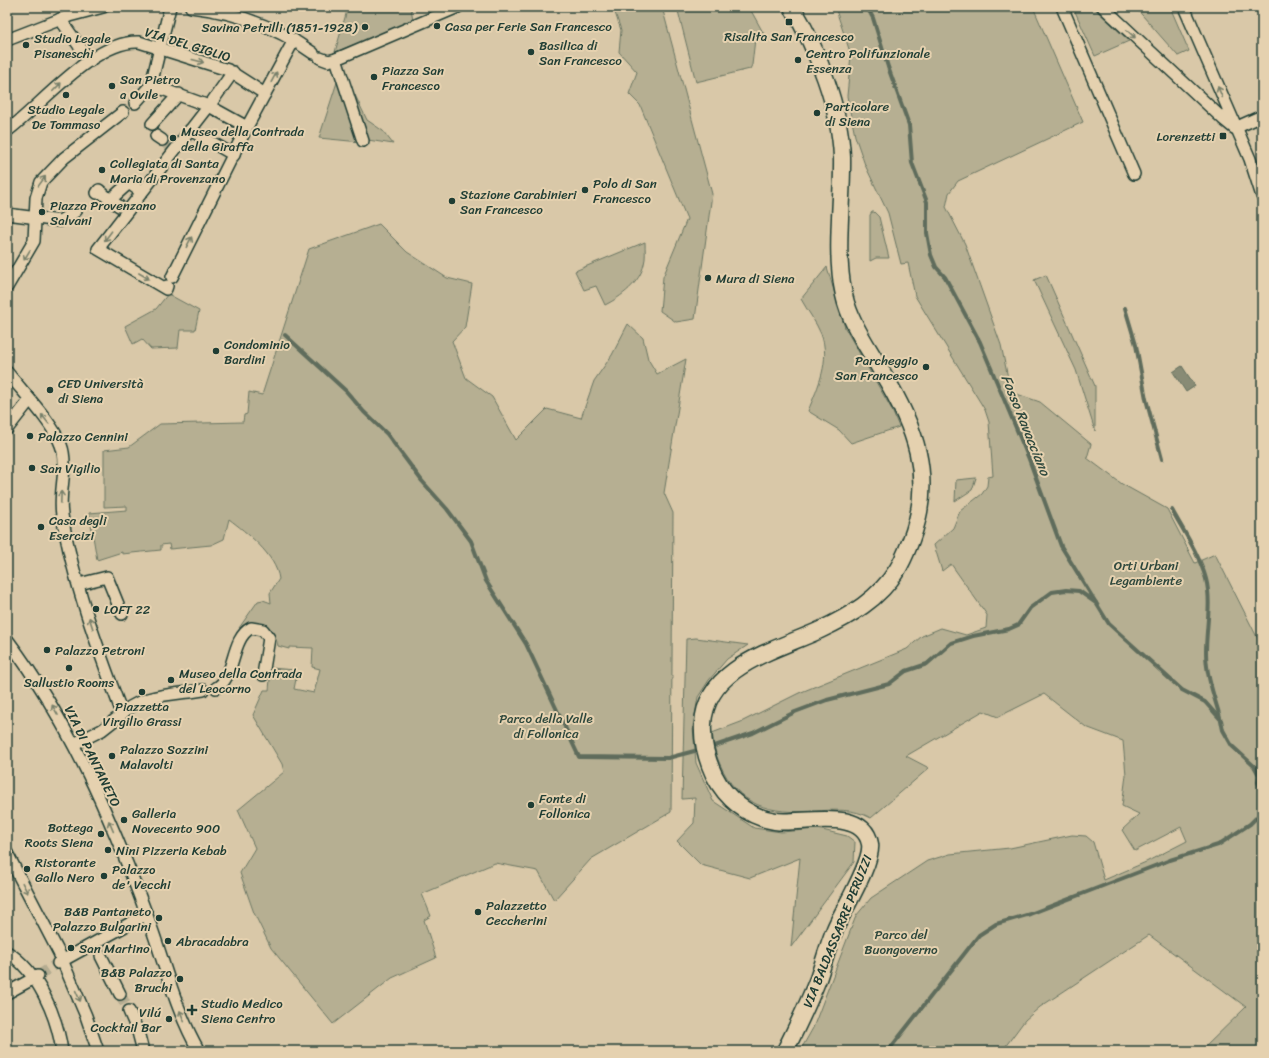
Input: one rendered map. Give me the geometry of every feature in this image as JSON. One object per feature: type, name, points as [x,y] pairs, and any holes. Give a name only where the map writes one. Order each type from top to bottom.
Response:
[{"type":"street","points":[[7,40],[60,19],[103,7]]},
{"type":"street","points":[[135,103],[151,85],[161,50],[170,7]]},
{"type":"street","points":[[198,7],[232,15],[260,24],[294,40],[316,55],[328,61],[336,59],[458,7]]},
{"type":"street","name":"VIA BALDASSARRE PERUZZI","points":[[785,1051],[800,1022],[834,931],[862,871],[869,853],[869,841],[863,829],[846,821],[772,821],[752,814],[734,802],[724,791],[709,762],[703,732],[704,711],[714,690],[727,677],[757,658],[842,619],[864,606],[880,592],[895,574],[902,562],[914,532],[920,508],[921,468],[911,427],[900,401],[852,320],[844,299],[840,262],[842,158],[839,135],[819,63],[808,36],[792,7]]},
{"type":"street","points":[[1062,7],[1134,174]]},
{"type":"street","points":[[1102,7],[1222,119],[1235,128]]},
{"type":"street","points":[[1184,7],[1253,168],[1262,196]]},
{"type":"street","points":[[60,19],[90,61]]},
{"type":"street","points":[[141,192],[129,183],[98,250],[168,284],[234,155],[244,126],[264,94],[294,40]]},
{"type":"street","name":"VIA DEL GIGLIO","points":[[7,131],[44,101],[68,76],[111,48],[125,43],[140,42],[233,72],[264,94]]},
{"type":"street","points":[[336,59],[363,141]]},
{"type":"street","points":[[119,207],[141,192],[173,149],[209,106],[233,72]]},
{"type":"street","points":[[151,85],[209,106],[244,126]]},
{"type":"street","points":[[154,132],[179,94]]},
{"type":"street","points":[[7,287],[32,246],[36,231],[34,218],[37,192],[44,178],[64,158],[123,112]]},
{"type":"street","points":[[1235,128],[1262,116]]},
{"type":"street","points":[[190,130],[234,155]]},
{"type":"street","points":[[96,193],[100,190],[119,207]]},
{"type":"street","points":[[7,214],[62,221],[76,210]]},
{"type":"street","points":[[7,372],[52,429],[63,450],[61,507],[67,540],[119,716]]},
{"type":"street","points":[[9,423],[30,401]]},
{"type":"street","points":[[79,584],[107,577],[122,614]]},
{"type":"street","points":[[216,688],[225,678],[241,636],[251,628],[263,630],[269,638],[263,675]]},
{"type":"street","name":"VIA DI PANTANETO","points":[[7,639],[39,683],[74,744],[111,824],[147,914],[182,1018],[199,1051]]},
{"type":"street","points":[[74,744],[102,730],[119,716],[142,701],[155,696],[203,690]]},
{"type":"street","points":[[7,853],[86,1016],[98,1051]]},
{"type":"street","points":[[60,961],[147,914]]},
{"type":"street","points":[[7,952],[36,978],[54,1019],[62,1051]]},
{"type":"street","points":[[101,956],[120,994]]},
{"type":"street","points":[[7,993],[36,978]]},
{"type":"street","points":[[128,1011],[138,1032],[143,1051]]},
{"type":"green space","points":[[348,7],[411,7],[413,22],[335,52]]},
{"type":"green space","points":[[613,7],[662,7],[712,194],[695,319],[676,322],[660,311],[663,277],[687,219],[640,105],[629,94],[637,72],[619,52],[621,30]]},
{"type":"green space","points":[[677,7],[749,7],[765,36],[755,39],[752,65],[750,69],[696,82]]},
{"type":"green space","points":[[835,7],[1033,7],[1083,122],[958,181],[949,193],[946,207],[965,244],[1001,345],[1011,392],[1040,402],[1091,444],[1087,458],[1122,484],[1167,509],[1195,563],[1215,554],[1262,647],[1262,1051],[1201,1051],[1246,1007],[1149,935],[1040,1007],[1025,1020],[1002,1051],[800,1051],[813,1028],[856,916],[871,898],[927,861],[950,854],[1010,848],[1072,835],[1086,836],[1093,842],[1104,880],[1146,862],[1187,841],[1181,827],[1135,851],[1122,830],[1139,814],[1122,806],[1126,775],[1123,741],[1086,727],[1044,694],[998,717],[983,711],[906,756],[929,768],[871,818],[850,811],[783,811],[770,809],[757,804],[746,798],[736,789],[727,777],[718,759],[712,733],[741,722],[799,693],[907,649],[922,636],[941,628],[966,635],[986,628],[987,615],[951,564],[942,571],[934,545],[953,528],[960,511],[982,494],[987,486],[988,477],[993,476],[989,422],[985,410],[915,296],[908,263],[901,264],[888,213],[865,165],[855,136],[847,96],[851,55]]},
{"type":"green space","points":[[1073,7],[1093,7],[1129,41],[1095,56]]},
{"type":"green space","points":[[1135,7],[1170,7],[1189,51],[1178,56]]},
{"type":"green space","points":[[338,79],[360,142],[319,138]]},
{"type":"green space","points":[[353,94],[355,95],[367,120],[383,131],[393,144],[368,140]]},
{"type":"green space","points":[[872,212],[879,217],[889,258],[876,258],[870,261],[870,215]]},
{"type":"green space","name":"Parco della Valle di Follonica","points":[[379,224],[407,252],[447,278],[472,284],[465,327],[452,341],[466,378],[492,397],[516,440],[547,409],[581,418],[594,381],[612,355],[628,324],[643,338],[648,359],[657,374],[686,359],[664,493],[673,513],[671,812],[591,859],[554,900],[538,871],[495,863],[422,894],[431,916],[424,920],[436,958],[392,978],[333,1024],[271,948],[254,913],[240,873],[255,848],[238,810],[284,772],[282,764],[253,715],[264,690],[269,690],[271,668],[295,670],[293,678],[296,679],[294,689],[314,693],[320,669],[312,667],[313,648],[289,647],[289,649],[278,646],[273,632],[264,626],[253,625],[239,628],[258,601],[263,600],[271,603],[270,593],[279,579],[277,570],[272,561],[259,545],[244,530],[229,519],[224,539],[211,545],[170,549],[169,544],[161,545],[161,550],[122,554],[122,552],[97,560],[89,513],[127,510],[127,506],[104,507],[104,450],[129,447],[160,424],[243,422],[244,415],[247,414],[249,392],[262,395],[309,249]]},
{"type":"green space","points":[[645,242],[645,259],[642,271],[634,283],[623,294],[605,305],[596,286],[584,290],[575,271]]},
{"type":"green space","points":[[827,267],[845,328],[891,408],[899,427],[851,443],[839,430],[808,411],[822,373],[825,354],[821,334],[801,299]]},
{"type":"green space","points":[[1046,275],[1095,386],[1095,431],[1076,370],[1034,280]]},
{"type":"green space","points":[[168,294],[199,311],[195,330],[180,330],[178,348],[151,349],[142,339],[133,344],[125,326],[156,309]]},
{"type":"green space","points":[[976,478],[972,490],[955,501],[956,480]]},
{"type":"green space","points":[[696,638],[748,645],[727,659],[709,680],[698,697],[693,727],[696,763],[713,801],[754,828],[781,832],[818,829],[847,836],[855,842],[854,862],[791,947],[800,858],[750,878],[701,865],[677,841],[694,823],[695,798],[682,799],[686,639]]},
{"type":"shaded area","points":[[1182,366],[1195,386],[1186,392],[1173,372]]},
{"type":"waterway","name":"Fosso Ravacciano","points":[[867,7],[873,18],[888,67],[909,125],[912,163],[927,202],[927,233],[931,255],[936,267],[945,277],[980,342],[1029,459],[1061,546],[1109,624],[1182,690],[1205,702],[1221,720],[1223,730],[1232,746],[1254,766],[1259,775],[1258,782],[1262,794]]},
{"type":"waterway","points":[[1125,308],[1136,345],[1146,399],[1162,459]]},
{"type":"waterway","points":[[285,335],[346,391],[364,412],[387,434],[422,481],[447,509],[471,541],[486,581],[526,644],[579,757],[668,758],[702,749]]},
{"type":"waterway","points":[[1172,510],[1195,552],[1206,579],[1209,597],[1206,661],[1220,717]]},
{"type":"waterway","points":[[709,748],[753,733],[795,712],[827,700],[889,684],[906,671],[927,664],[951,643],[973,636],[1009,629],[1018,625],[1030,608],[1052,592],[1066,590],[1079,591],[1096,603]]},
{"type":"waterway","points":[[888,1051],[979,935],[996,924],[1030,914],[1170,860],[1218,845],[1250,824],[1262,812]]},
{"type":"tunnel","points":[[162,140],[171,148]]},
{"type":"tunnel","points":[[38,976],[58,963]]},
{"type":"tunnel","points":[[120,994],[129,1011]]},
{"type":"place","name":"Risalita San Francesco","points":[[789,22]]},
{"type":"place","name":"Casa per Ferie San Francesco","points":[[437,26]]},
{"type":"place","name":"Savina Petrilli (1851-1928)","points":[[365,27]]},
{"type":"place","name":"Studio Legale Pisaneschi","points":[[26,45]]},
{"type":"place","name":"Basilica di San Francesco","points":[[531,52]]},
{"type":"place","name":"Centro Polifunzionale Essenza","points":[[798,60]]},
{"type":"place","name":"Piazza San Francesco","points":[[374,77]]},
{"type":"place","name":"San Pietro a Ovile","points":[[112,86]]},
{"type":"place","name":"Studio Legale De Tommaso","points":[[66,95]]},
{"type":"place","name":"Particolare di Siena","points":[[817,113]]},
{"type":"place","name":"Lorenzetti","points":[[1223,136]]},
{"type":"place","name":"Museo della Contrada della Giraffa","points":[[173,138]]},
{"type":"place","name":"Collegiata di Santa Maria di Provenzano","points":[[102,170]]},
{"type":"place","name":"Polo di San Francesco","points":[[585,190]]},
{"type":"place","name":"Stazione Carabinieri San Francesco","points":[[452,201]]},
{"type":"place","name":"Piazza Provenzano Salvani","points":[[42,212]]},
{"type":"place","name":"Mura di Siena","points":[[708,278]]},
{"type":"place","name":"Condominio Bardini","points":[[216,351]]},
{"type":"place","name":"Parcheggio San Francesco","points":[[926,367]]},
{"type":"place","name":"CED Università di Siena","points":[[50,390]]},
{"type":"place","name":"Palazzo Cennini","points":[[30,436]]},
{"type":"place","name":"San Vigilio","points":[[32,468]]},
{"type":"place","name":"Casa degli Esercizi","points":[[41,527]]},
{"type":"place","name":"LOFT 22","points":[[96,609]]},
{"type":"place","name":"Palazzo Petroni","points":[[47,650]]},
{"type":"place","name":"Sallustio Rooms","points":[[69,668]]},
{"type":"place","name":"Museo della Contrada del Leocorno","points":[[171,680]]},
{"type":"place","name":"Piazzetta Virgilio Grassi","points":[[142,692]]},
{"type":"place","name":"Palazzo Sozzini Malavolti","points":[[112,756]]},
{"type":"place","name":"Fonte di Follonica","points":[[531,805]]},
{"type":"place","name":"Galleria Novecento 900","points":[[124,820]]},
{"type":"place","name":"Bottega Roots Siena","points":[[101,834]]},
{"type":"place","name":"Nini Pizzeria Kebab","points":[[108,850]]},
{"type":"place","name":"Ristorante Gallo Nero","points":[[27,869]]},
{"type":"place","name":"Palazzo de' Vecchi","points":[[104,876]]},
{"type":"place","name":"Palazzetto Ceccherini","points":[[478,912]]},
{"type":"place","name":"B&B Pantaneto Palazzo Bulgarini","points":[[159,918]]},
{"type":"place","name":"Abracadabra","points":[[168,941]]},
{"type":"place","name":"San Martino","points":[[71,948]]},
{"type":"place","name":"B&B Palazzo Bruchi","points":[[180,979]]},
{"type":"place","name":"Studio Medico Siena Centro","points":[[192,1010]]},
{"type":"place","name":"Vilú Cocktail Bar","points":[[169,1019]]},
{"type":"park label","name":"Orti Urbani Legambiente","points":[[1146,572]]},
{"type":"park label","name":"Parco del Buongoverno","points":[[901,942]]}]
